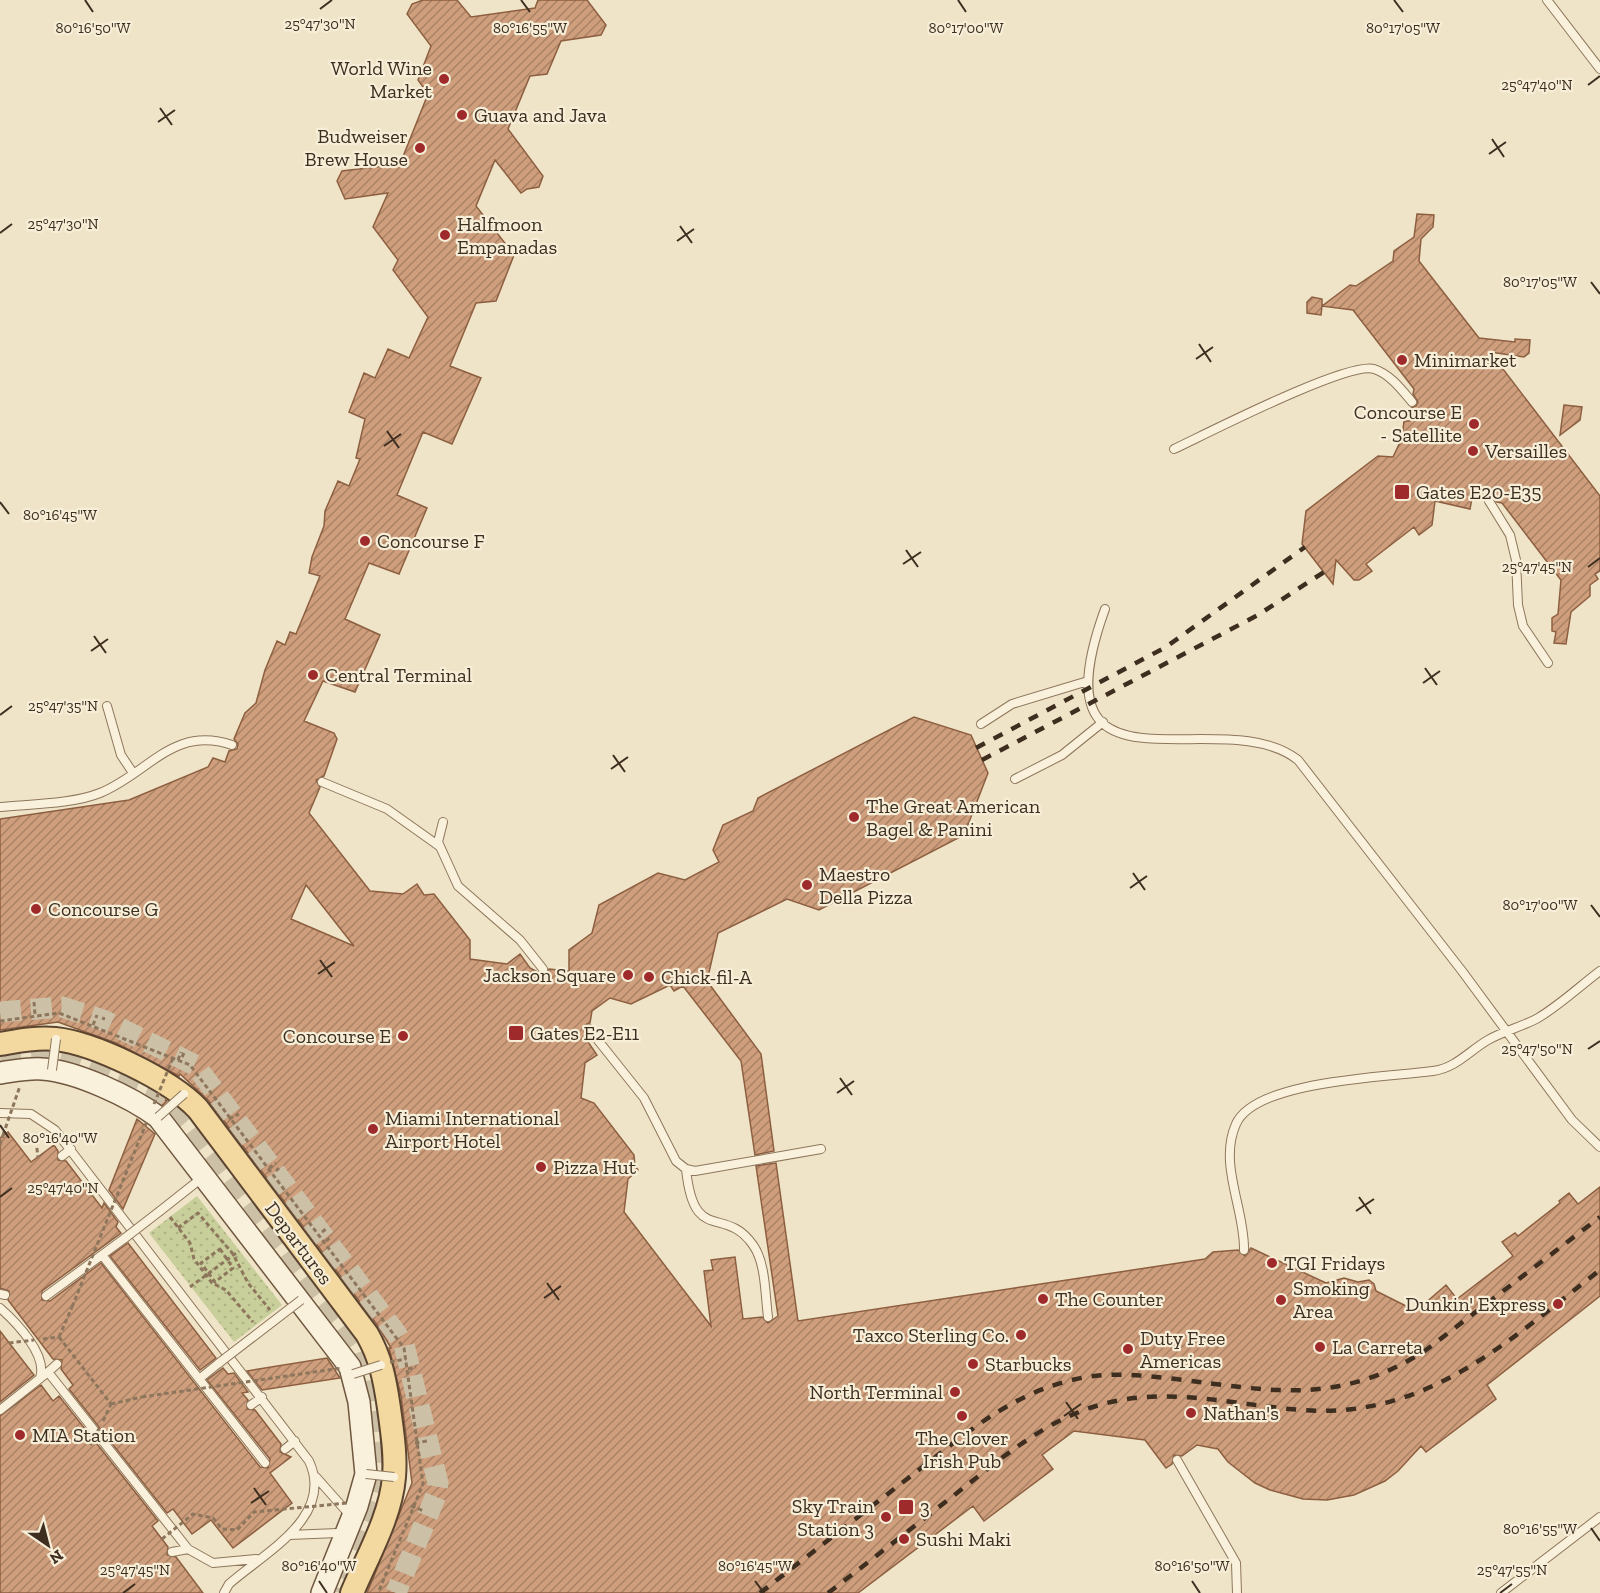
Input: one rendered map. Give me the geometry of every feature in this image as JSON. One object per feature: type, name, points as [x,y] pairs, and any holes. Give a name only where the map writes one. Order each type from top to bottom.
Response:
[{"type":"main road","name":"Departures","points":[[0,1044],[56,1039],[78,1044],[149,1073],[184,1094],[198,1108],[348,1308],[373,1345],[382,1364],[393,1441],[394,1477],[389,1500],[352,1593]]},
{"type":"main road","name":"Departures","points":[[0,1073],[52,1070],[74,1076],[129,1100],[158,1117],[341,1353],[350,1371],[359,1402],[366,1474],[357,1506],[322,1593]]},
{"type":"lane","points":[[1547,0],[1600,69]]},
{"type":"lane","points":[[1174,449],[1311,387],[1360,368],[1381,372],[1412,402]]},
{"type":"lane","points":[[1489,501],[1510,535],[1523,626],[1548,663]]},
{"type":"lane","points":[[1105,609],[1089,661],[1088,681],[1094,710],[1103,722],[1117,731],[1141,737],[1252,741],[1279,747],[1289,753],[1313,779],[1572,1120],[1600,1147]]},
{"type":"lane","points":[[981,724],[1012,704],[1088,681]]},
{"type":"lane","points":[[107,706],[121,755],[133,773]]},
{"type":"lane","points":[[1015,779],[1062,755],[1103,722]]},
{"type":"lane","points":[[0,807],[90,796],[108,789],[174,748],[192,740],[211,739],[232,745]]},
{"type":"lane","points":[[322,782],[387,809],[439,846]]},
{"type":"lane","points":[[443,822],[439,835],[439,846],[462,891],[520,939],[543,969]]},
{"type":"lane","points":[[1244,1250],[1243,1226],[1230,1157],[1232,1134],[1242,1113],[1267,1100],[1323,1083],[1446,1069],[1488,1039],[1539,1018],[1600,971]]},
{"type":"lane","points":[[589,1029],[644,1098],[674,1158],[686,1169],[695,1171],[821,1149]]},
{"type":"lane","points":[[52,1070],[56,1039]]},
{"type":"lane","points":[[158,1117],[184,1094]]},
{"type":"lane","points":[[0,1113],[31,1114],[55,1130],[309,1461],[314,1475],[313,1502],[289,1535],[257,1559],[229,1584],[224,1593]]},
{"type":"lane","points":[[62,1156],[71,1149]]},
{"type":"lane","points":[[686,1169],[689,1195],[698,1212],[706,1219],[738,1231],[756,1249],[768,1317]]},
{"type":"lane","points":[[45,1296],[205,1176]]},
{"type":"lane","points":[[102,1255],[265,1464]]},
{"type":"lane","points":[[199,1379],[301,1300]]},
{"type":"lane","points":[[0,1308],[34,1351],[42,1369],[40,1378]]},
{"type":"lane","points":[[0,1410],[57,1364]]},
{"type":"lane","points":[[350,1371],[382,1364]]},
{"type":"lane","points":[[48,1372],[188,1549],[213,1563],[257,1559]]},
{"type":"lane","points":[[251,1405],[262,1397]]},
{"type":"lane","points":[[285,1449],[295,1441]]},
{"type":"lane","points":[[1177,1460],[1233,1555],[1238,1570],[1237,1593]]},
{"type":"lane","points":[[366,1474],[394,1477]]},
{"type":"lane","points":[[314,1475],[347,1508]]},
{"type":"lane","points":[[1501,1593],[1600,1517]]},
{"type":"lane","points":[[289,1535],[338,1533]]},
{"type":"lane","points":[[172,1552],[188,1549]]},
{"type":"path","points":[[34,1002],[35,1015]]},
{"type":"path","points":[[0,1021],[59,1013],[190,1065],[404,1348],[423,1484],[378,1593]]},
{"type":"path","points":[[93,1025],[97,1014]]},
{"type":"path","points":[[178,1060],[182,1054]]},
{"type":"path","points":[[59,1337],[173,1058]]},
{"type":"path","points":[[0,1145],[20,1086]]},
{"type":"path","points":[[34,1128],[38,1157]]},
{"type":"path","points":[[269,1168],[276,1163]]},
{"type":"path","points":[[161,1210],[190,1243],[194,1259],[212,1283],[226,1290],[260,1331]]},
{"type":"path","points":[[178,1228],[198,1213],[232,1254],[248,1283],[277,1319]]},
{"type":"path","points":[[322,1232],[327,1229]]},
{"type":"path","points":[[326,1241],[332,1236]]},
{"type":"path","points":[[220,1249],[233,1268],[215,1282],[208,1273],[201,1263],[220,1249]]},
{"type":"path","points":[[190,1287],[240,1250]]},
{"type":"path","points":[[9,1343],[59,1337]]},
{"type":"path","points":[[59,1337],[111,1404]]},
{"type":"path","points":[[382,1364],[405,1359]]},
{"type":"path","points":[[408,1368],[416,1367]]},
{"type":"path","points":[[111,1404],[142,1397],[350,1371]]},
{"type":"path","points":[[90,1445],[111,1404]]},
{"type":"path","points":[[415,1443],[427,1441]]},
{"type":"path","points":[[411,1506],[424,1511]]},
{"type":"path","points":[[162,1539],[193,1514],[213,1518],[222,1529],[237,1530],[254,1512],[347,1508]]},
{"type":"green space","points":[[197,1196],[282,1305],[234,1342],[149,1233]]},
{"type":"building","points":[[423,0],[457,0],[471,17],[535,8],[538,0],[587,0],[606,25],[601,35],[561,41],[547,74],[530,76],[508,129],[543,176],[539,187],[527,189],[521,193],[495,160],[476,206],[514,255],[496,301],[476,303],[450,366],[481,378],[452,444],[423,432],[397,495],[427,508],[399,574],[369,563],[345,619],[380,635],[355,692],[323,681],[304,721],[334,733],[337,739],[324,776],[316,780],[320,787],[309,813],[370,891],[403,894],[417,884],[424,895],[434,894],[470,940],[470,959],[507,964],[520,954],[530,968],[543,975],[549,969],[569,971],[569,950],[592,933],[599,905],[658,873],[685,880],[719,862],[713,850],[723,825],[753,811],[758,798],[914,717],[971,735],[988,773],[964,835],[819,910],[787,899],[718,933],[707,981],[761,1054],[774,1151],[755,1155],[741,1061],[683,986],[674,991],[670,985],[631,1004],[610,998],[592,1011],[590,1023],[583,1029],[597,1055],[585,1063],[581,1098],[594,1103],[634,1155],[635,1166],[638,1170],[628,1179],[624,1212],[711,1326],[704,1271],[713,1270],[711,1260],[735,1257],[743,1319],[762,1317],[768,1323],[778,1316],[756,1166],[776,1163],[798,1321],[1205,1259],[1213,1252],[1238,1250],[1245,1256],[1251,1248],[1326,1283],[1344,1278],[1358,1282],[1369,1280],[1374,1284],[1376,1291],[1416,1311],[1446,1285],[1457,1299],[1513,1256],[1502,1242],[1515,1233],[1518,1236],[1560,1203],[1559,1201],[1569,1193],[1578,1204],[1600,1187],[1600,1296],[1487,1385],[1496,1399],[1426,1452],[1421,1446],[1398,1471],[1385,1481],[1354,1495],[1327,1500],[1303,1499],[1270,1490],[1255,1483],[1228,1462],[1218,1449],[1197,1445],[1182,1456],[1174,1455],[1172,1464],[1166,1468],[1145,1440],[1074,1431],[1042,1455],[1053,1469],[984,1521],[973,1506],[858,1593],[367,1593],[412,1483],[401,1396],[389,1348],[391,1348],[378,1326],[209,1101],[180,1074],[179,1076],[116,1043],[58,1022],[0,1030],[0,819],[129,800],[208,767],[213,758],[225,762],[229,751],[237,749],[238,744],[234,739],[245,713],[256,703],[265,670],[277,641],[285,645],[290,632],[296,634],[320,576],[309,573],[312,557],[324,526],[325,511],[338,481],[349,486],[360,459],[356,458],[365,419],[349,412],[364,373],[375,378],[388,349],[409,358],[428,317],[393,270],[398,260],[373,227],[388,193],[345,199],[337,181],[342,171],[400,164],[428,94],[418,80],[431,46],[407,14],[412,4]],"holes":[[[306,885],[354,946],[291,919]]]},
{"type":"building","name":"Concourse E - Satellite","points":[[1417,214],[1434,215],[1433,227],[1421,239],[1419,261],[1479,338],[1515,342],[1515,339],[1530,340],[1529,353],[1524,357],[1490,352],[1600,496],[1600,571],[1595,574],[1598,579],[1590,585],[1590,596],[1571,612],[1566,644],[1554,643],[1556,632],[1552,631],[1552,618],[1558,614],[1561,580],[1502,503],[1497,502],[1491,496],[1486,496],[1483,500],[1472,498],[1470,509],[1435,501],[1432,525],[1419,535],[1414,527],[1366,564],[1372,571],[1359,580],[1354,580],[1336,560],[1333,584],[1302,544],[1306,511],[1378,456],[1393,457],[1402,438],[1404,421],[1410,421],[1411,408],[1418,402],[1413,394],[1414,389],[1353,310],[1322,306],[1350,285],[1356,286],[1393,261],[1394,251],[1414,237]]},
{"type":"building","points":[[1312,297],[1322,299],[1321,315],[1307,313],[1307,302]]},
{"type":"building","points":[[1564,405],[1582,407],[1580,420],[1560,435]]},
{"type":"building","points":[[149,1090],[167,1101],[163,1105],[147,1095]]},
{"type":"building","points":[[137,1119],[155,1134],[123,1209],[109,1190]]},
{"type":"building","points":[[8,1132],[31,1162],[54,1145],[58,1151],[58,1160],[66,1161],[102,1208],[104,1203],[118,1222],[116,1227],[121,1233],[42,1291],[42,1300],[50,1301],[101,1263],[260,1467],[268,1468],[270,1459],[207,1380],[223,1368],[228,1374],[234,1373],[248,1392],[242,1393],[248,1400],[247,1409],[255,1410],[281,1444],[280,1452],[291,1457],[270,1473],[292,1503],[233,1548],[211,1520],[192,1534],[173,1509],[167,1513],[69,1389],[73,1385],[61,1369],[62,1360],[53,1359],[8,1300],[9,1291],[0,1288],[0,1138]]},
{"type":"building","points":[[128,1243],[216,1358],[200,1370],[110,1256]]},
{"type":"building","points":[[0,1331],[34,1375],[0,1402]]},
{"type":"building","points":[[327,1358],[340,1378],[262,1390],[247,1371]]},
{"type":"building","points":[[41,1385],[53,1401],[59,1396],[158,1521],[152,1526],[168,1547],[167,1555],[176,1557],[203,1593],[0,1593],[0,1416]]},
{"type":"tunnel","points":[[0,1012],[62,1007],[103,1020],[195,1065],[396,1333],[404,1345],[438,1483],[436,1495],[396,1593]]},
{"type":"tunnel","points":[[0,1055],[51,1051],[73,1056],[151,1089],[171,1103],[188,1122],[363,1351],[372,1379],[383,1472],[376,1502],[339,1593]]},
{"type":"railway","points":[[976,748],[1166,647],[1305,547]]},
{"type":"railway","points":[[982,760],[1258,615],[1324,572]]},
{"type":"railway","points":[[760,1593],[963,1436],[1003,1409],[1045,1388],[1082,1378],[1108,1375],[1149,1376],[1275,1390],[1334,1387],[1364,1380],[1394,1368],[1426,1350],[1600,1217]]},
{"type":"railway","points":[[828,1593],[1024,1442],[1042,1430],[1082,1411],[1103,1404],[1152,1397],[1202,1398],[1301,1410],[1346,1410],[1388,1402],[1426,1389],[1463,1370],[1498,1348],[1600,1270]]},
{"type":"place","name":"World Wine Market","points":[[444,79]]},
{"type":"place","name":"Guava and Java","points":[[462,115]]},
{"type":"place","name":"Budweiser Brew House","points":[[420,148]]},
{"type":"place","name":"Halfmoon Empanadas","points":[[445,235]]},
{"type":"place","name":"Minimarket","points":[[1402,360]]},
{"type":"place","name":"Concourse E - Satellite","points":[[1474,424]]},
{"type":"place","name":"Versailles","points":[[1473,451]]},
{"type":"place","name":"Gates E20-E35","points":[[1402,492]]},
{"type":"place","name":"Concourse F","points":[[365,541]]},
{"type":"place","name":"Central Terminal","points":[[313,675]]},
{"type":"place","name":"The Great American Bagel & Panini","points":[[854,817]]},
{"type":"place","name":"Maestro Della Pizza","points":[[807,885]]},
{"type":"place","name":"Concourse G","points":[[36,909]]},
{"type":"place","name":"Jackson Square","points":[[628,975]]},
{"type":"place","name":"Chick-fil-A","points":[[649,977]]},
{"type":"place","name":"Gates E2-E11","points":[[516,1033]]},
{"type":"place","name":"Concourse E","points":[[403,1036]]},
{"type":"place","name":"Miami International Airport Hotel","points":[[373,1129]]},
{"type":"place","name":"Pizza Hut","points":[[541,1167]]},
{"type":"place","name":"TGI Fridays","points":[[1272,1263]]},
{"type":"place","name":"The Counter","points":[[1043,1299]]},
{"type":"place","name":"Smoking Area","points":[[1281,1300]]},
{"type":"place","name":"Dunkin' Express","points":[[1558,1304]]},
{"type":"place","name":"Taxco Sterling Co.","points":[[1021,1335]]},
{"type":"place","name":"La Carreta","points":[[1320,1347]]},
{"type":"place","name":"Duty Free Americas","points":[[1128,1349]]},
{"type":"place","name":"Starbucks","points":[[973,1364]]},
{"type":"place","name":"North Terminal","points":[[955,1392]]},
{"type":"place","name":"Nathan's","points":[[1191,1413]]},
{"type":"place","name":"The Clover Irish Pub","points":[[962,1416]]},
{"type":"place","name":"MIA Station","points":[[20,1435]]},
{"type":"place","name":"3","points":[[906,1507]]},
{"type":"place","name":"Sky Train Station 3","points":[[886,1517]]},
{"type":"place","name":"Sushi Maki","points":[[904,1539]]}]
